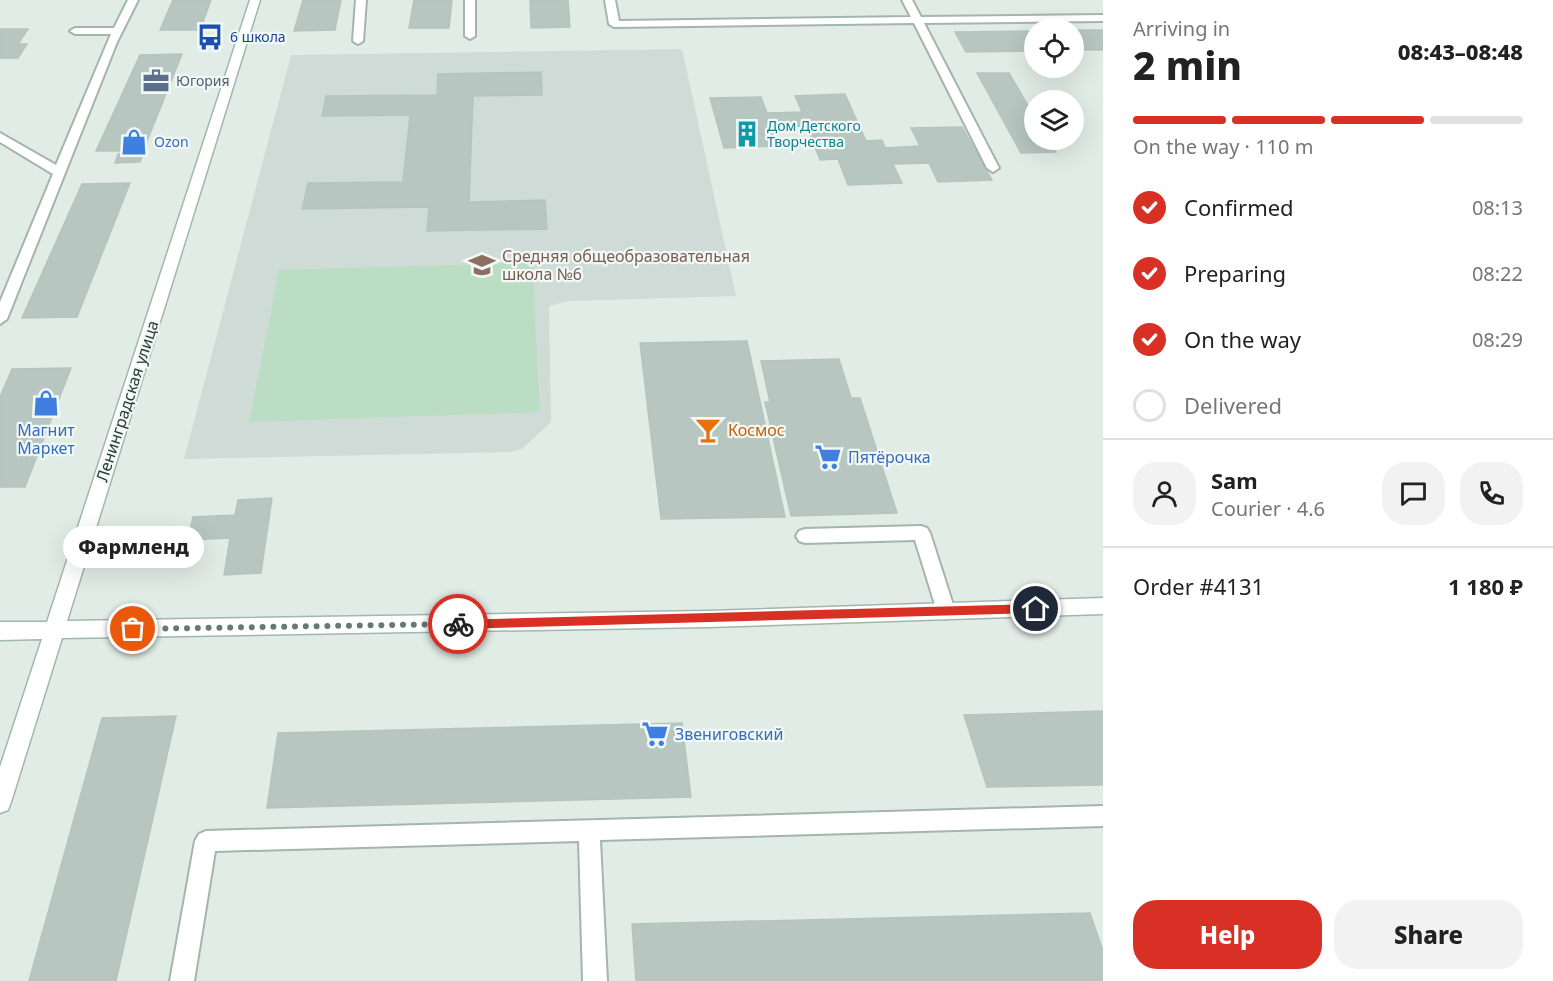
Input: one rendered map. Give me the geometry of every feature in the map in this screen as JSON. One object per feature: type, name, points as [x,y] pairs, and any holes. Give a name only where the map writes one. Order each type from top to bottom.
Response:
[{"type":"street","name":"Ленинградская улица","points":[[0,802],[255,0]]},
{"type":"street","points":[[0,631],[314,627],[1103,606]]},
{"type":"lane","points":[[0,319],[117,31],[133,0]]},
{"type":"lane","points":[[358,41],[361,0]]},
{"type":"lane","points":[[470,0],[470,36]]},
{"type":"lane","points":[[610,0],[614,24],[1103,18]]},
{"type":"lane","points":[[907,0],[993,168]]},
{"type":"lane","points":[[75,32],[117,31]]},
{"type":"lane","points":[[0,137],[60,173]]},
{"type":"lane","points":[[805,536],[921,533],[946,611]]},
{"type":"lane","points":[[182,981],[206,841],[1103,816]]},
{"type":"lane","points":[[590,831],[595,981]]},
{"type":"shaded area","name":"Средняя общеобразовательная школа №6","points":[[682,49],[736,296],[569,301],[549,306],[551,422],[522,449],[509,452],[184,459],[291,55]]},
{"type":"green space","points":[[532,263],[540,412],[249,422],[279,270]]},
{"type":"building","points":[[173,0],[211,0],[200,30],[160,30]]},
{"type":"building","points":[[303,0],[341,0],[335,30],[294,31]]},
{"type":"building","points":[[414,0],[452,0],[449,28],[409,28]]},
{"type":"building","points":[[530,0],[568,0],[570,27],[531,28]]},
{"type":"building","points":[[0,29],[28,29],[18,44],[27,44],[18,58],[0,58]]},
{"type":"building","points":[[1084,30],[1103,30],[1103,50],[1084,50]]},
{"type":"building","points":[[1024,31],[1024,51],[966,52],[955,32]]},
{"type":"building","points":[[182,54],[143,151],[96,151],[140,55]]},
{"type":"building","points":[[541,72],[542,95],[473,96],[469,202],[545,200],[547,229],[427,231],[429,207],[302,209],[308,183],[403,182],[410,115],[322,116],[326,96],[437,95],[438,74]]},
{"type":"building","points":[[977,73],[1009,73],[1024,99],[1024,150],[1055,150],[1056,152],[1021,153]]},
{"type":"building","name":"Дом Детского Творчества","points":[[845,94],[866,141],[882,140],[885,148],[920,146],[911,128],[962,127],[992,180],[938,182],[929,163],[893,164],[902,183],[848,185],[838,159],[820,160],[807,126],[771,127],[778,146],[724,148],[710,98],[761,97],[767,113],[802,112],[795,96]]},
{"type":"building","points":[[118,154],[143,154],[140,162],[115,163]]},
{"type":"building","points":[[130,183],[77,317],[22,318],[82,184]]},
{"type":"building","name":"Космос","points":[[747,341],[785,517],[661,519],[640,343]]},
{"type":"building","name":"Пятёрочка","points":[[839,359],[851,398],[860,398],[897,513],[791,516],[765,402],[770,402],[761,361]]},
{"type":"building","points":[[71,368],[25,487],[0,487],[0,397],[12,369]]},
{"type":"building","points":[[272,498],[261,573],[224,575],[230,538],[188,540],[193,517],[235,515],[238,500]]},
{"type":"building","points":[[1103,711],[1103,785],[987,787],[964,715]]},
{"type":"building","points":[[176,716],[116,981],[29,981],[102,718]]},
{"type":"building","points":[[682,723],[691,797],[267,808],[278,733]]},
{"type":"building","points":[[1090,913],[1103,951],[1103,981],[636,981],[632,924]]},
{"type":"way so far","points":[[133,629],[458,624]]},
{"type":"place","name":"6 школа","points":[[210,37]]},
{"type":"place","name":"Югория","points":[[156,81]]},
{"type":"place","name":"Дом Детского Творчества","points":[[747,134]]},
{"type":"place","name":"Ozon","points":[[134,142]]},
{"type":"place","name":"Средняя общеобразовательная школа №6","points":[[482,265]]},
{"type":"place","name":"Магнит Маркет","points":[[46,403]]},
{"type":"place","name":"Космос","points":[[708,430]]},
{"type":"place","name":"Пятёрочка","points":[[828,457]]},
{"type":"place","name":"Фармленд","points":[[133,629]]},
{"type":"place","name":"Звениговский","points":[[655,734]]},
{"type":"route","points":[[458,624],[1036,609]]}]
